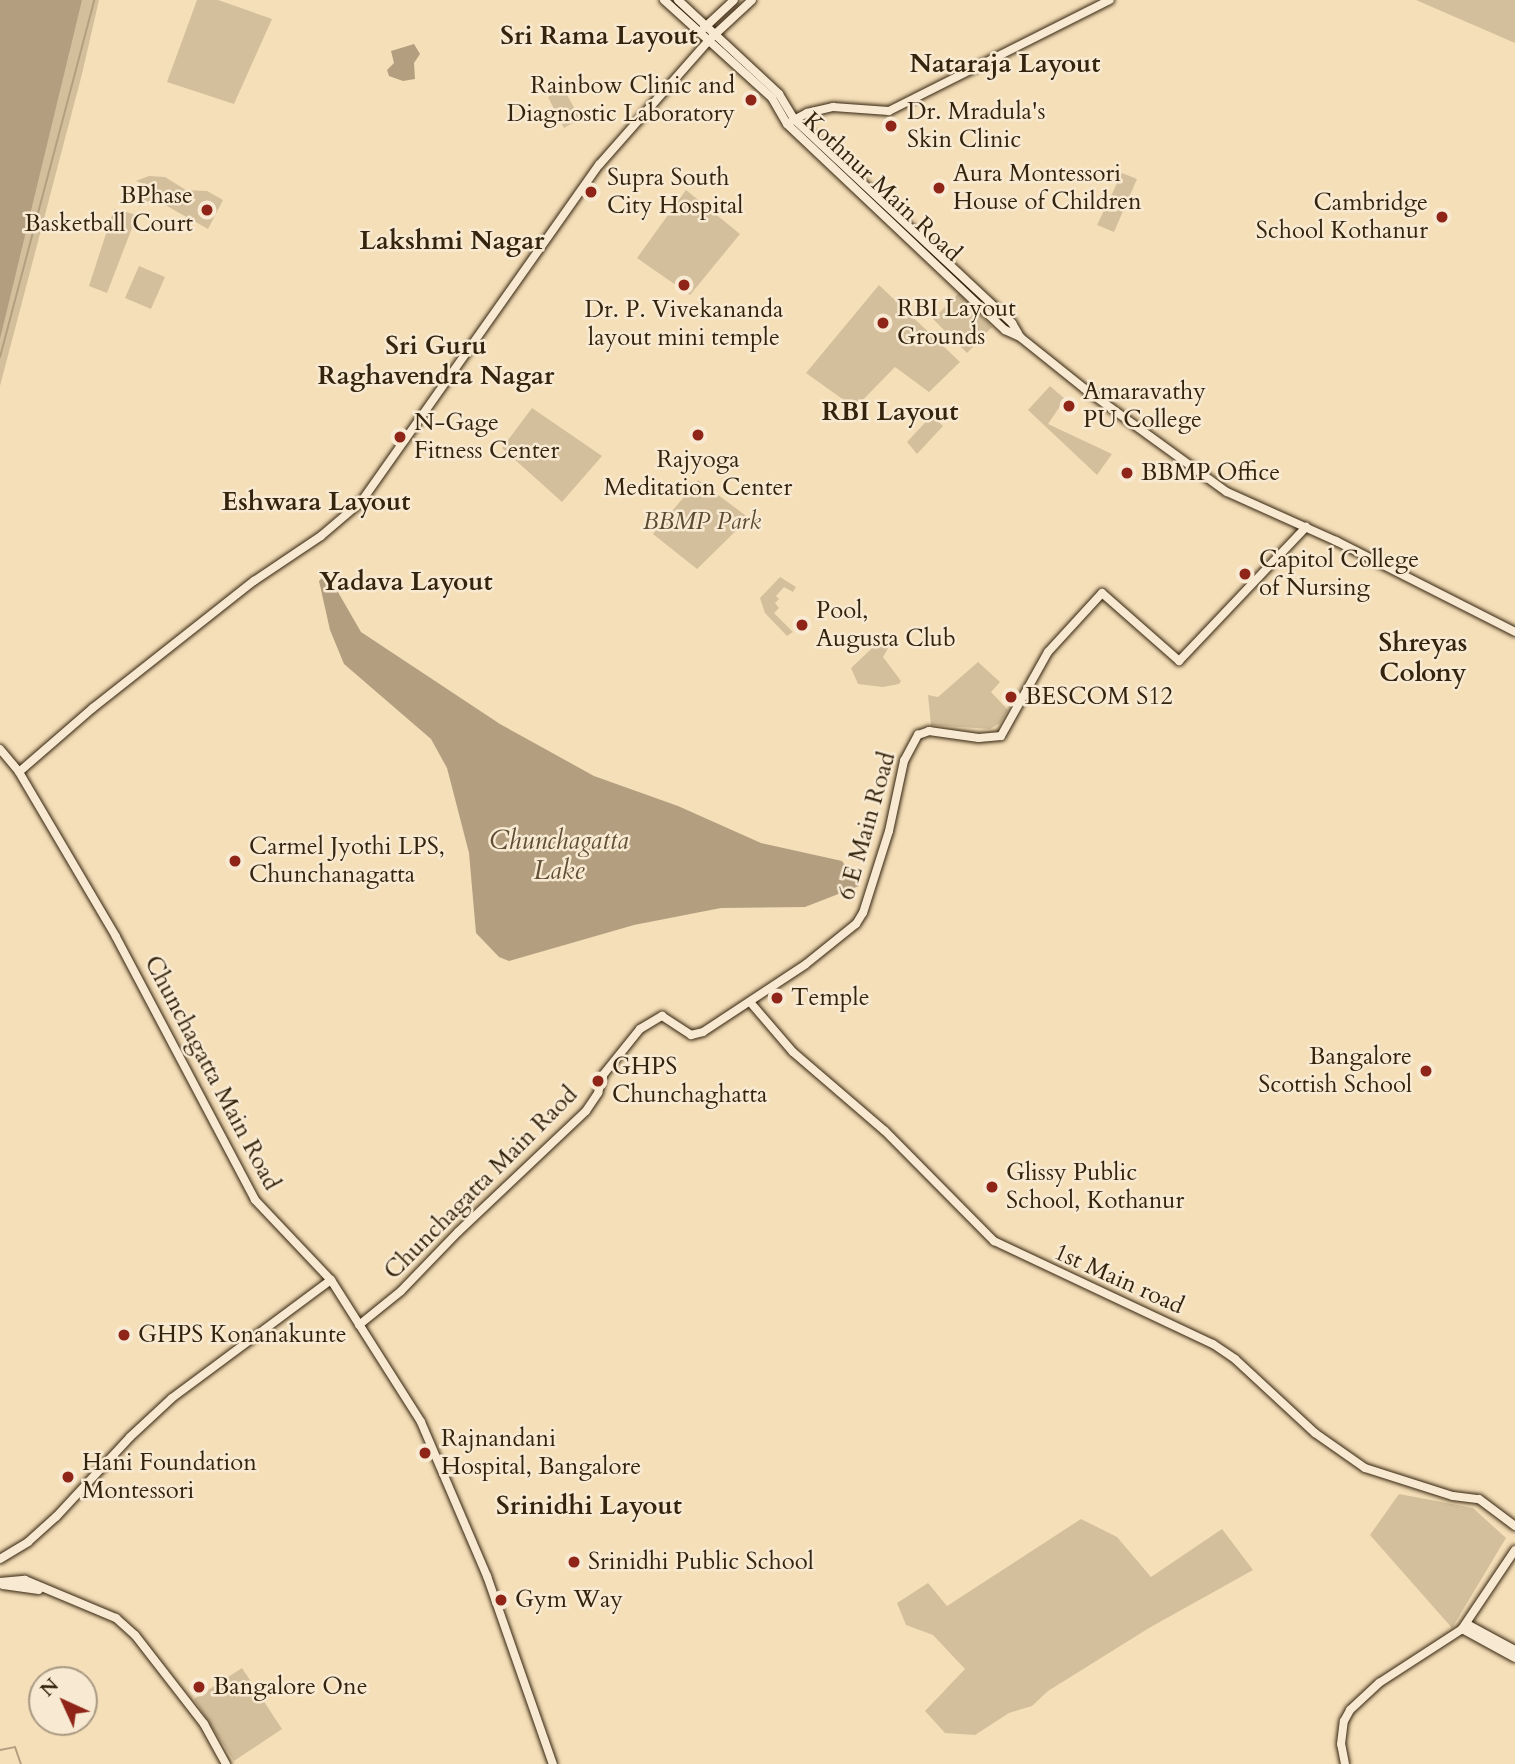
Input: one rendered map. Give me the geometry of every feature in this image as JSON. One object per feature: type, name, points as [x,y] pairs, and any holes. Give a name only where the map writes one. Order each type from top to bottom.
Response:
[{"type":"street","name":"Kothnur Main Road","points":[[664,0],[704,28]]},
{"type":"street","name":"Kothnur Main Road","points":[[678,0],[772,98],[790,122],[1005,330],[1020,337],[1063,373],[1207,480],[1515,632]]},
{"type":"street","points":[[704,28],[734,0]]},
{"type":"street","points":[[19,772],[93,708],[254,581],[321,536],[361,502],[599,165],[713,36],[752,0]]},
{"type":"street","points":[[790,122],[833,107],[883,112],[895,109],[1021,42],[1110,0]]},
{"type":"street","name":"6 E Main Road","points":[[750,1002],[846,933],[863,913],[891,822],[904,761],[918,735],[929,731],[979,738],[1001,736],[1048,652],[1102,593],[1180,661],[1306,527]]},
{"type":"street","name":"Chunchagatta Main Road","points":[[0,748],[19,772],[116,937],[256,1200],[331,1280],[430,1440],[487,1576],[553,1764]]},
{"type":"street","name":"Chunchagatta Main Raod","points":[[359,1325],[401,1291],[458,1232],[586,1111],[597,1093],[603,1075],[640,1029],[662,1016],[695,1035],[750,1002]]},
{"type":"street","name":"1st Main road","points":[[750,1002],[793,1052],[885,1131],[994,1241],[1213,1344],[1235,1359],[1315,1433],[1366,1468],[1453,1496],[1479,1499],[1515,1526]]},
{"type":"street","points":[[0,1559],[27,1542],[56,1517],[130,1437],[172,1398],[331,1280]]},
{"type":"street","points":[[1345,1764],[1341,1744],[1344,1721],[1350,1710],[1379,1683],[1465,1626],[1515,1550]]},
{"type":"street","points":[[0,1584],[40,1590],[120,1622],[135,1635],[204,1724],[226,1764]]},
{"type":"street","points":[[1465,1626],[1515,1650]]},
{"type":"street","points":[[1465,1626],[1515,1658]]},
{"type":"green space","points":[[0,0],[99,0],[0,386]]},
{"type":"green space","points":[[197,0],[218,0],[272,19],[234,104],[167,82]]},
{"type":"green space","points":[[1416,0],[1515,0],[1515,43]]},
{"type":"green space","points":[[564,89],[580,119],[564,128],[548,97]]},
{"type":"green space","points":[[1122,173],[1137,179],[1114,232],[1097,225]]},
{"type":"green space","points":[[149,176],[165,177],[186,190],[207,191],[223,200],[208,229],[158,201],[149,201],[139,207],[148,185],[136,181]]},
{"type":"green space","points":[[686,190],[740,234],[690,295],[637,258]]},
{"type":"green space","points":[[114,209],[137,215],[107,293],[89,286]]},
{"type":"green space","points":[[139,266],[165,277],[151,309],[125,298]]},
{"type":"green space","name":"RBI Layout Grounds","points":[[879,285],[960,362],[929,392],[895,367],[855,408],[806,373]]},
{"type":"green space","points":[[959,293],[992,327],[967,353],[933,319]]},
{"type":"green space","points":[[1050,386],[1065,399],[1048,424],[1112,454],[1097,475],[1028,410]]},
{"type":"green space","points":[[532,408],[602,456],[562,502],[502,448]]},
{"type":"green space","points":[[932,415],[943,426],[917,454],[907,442]]},
{"type":"green space","name":"BBMP Park","points":[[698,480],[749,518],[697,569],[653,534]]},
{"type":"green space","points":[[780,577],[796,587],[793,592],[784,587],[776,596],[779,599],[775,603],[779,608],[774,613],[793,632],[787,636],[765,613],[760,598]]},
{"type":"green space","points":[[884,637],[891,643],[883,657],[901,681],[899,684],[883,687],[858,684],[851,668]]},
{"type":"green space","points":[[978,662],[1000,682],[991,692],[1008,710],[1000,723],[990,729],[931,725],[928,695],[938,697]]},
{"type":"green space","points":[[1399,1494],[1473,1508],[1506,1538],[1452,1628],[1370,1535]]},
{"type":"green space","points":[[1081,1519],[1117,1537],[1151,1577],[1222,1529],[1253,1570],[1149,1628],[1048,1691],[1032,1706],[1009,1713],[975,1735],[945,1733],[925,1711],[965,1669],[933,1635],[906,1625],[897,1603],[928,1583],[947,1606]]},
{"type":"green space","points":[[242,1668],[282,1729],[234,1761],[194,1699]]},
{"type":"water","points":[[0,0],[82,0],[0,339]]},
{"type":"water","points":[[414,44],[420,54],[414,63],[415,79],[403,81],[389,76],[387,70],[394,63],[391,51]]},
{"type":"water","name":"Chunchagatta Lake","points":[[327,573],[361,632],[500,724],[594,776],[678,806],[761,843],[842,861],[859,886],[805,907],[721,908],[634,925],[509,961],[499,957],[476,933],[469,853],[447,768],[431,739],[344,664],[330,630],[319,581]]},
{"type":"waterway","points":[[0,357],[94,0]]},
{"type":"waterway","points":[[0,1750],[15,1747],[21,1764]]},
{"type":"place","name":"Rainbow Clinic and Diagnostic Laboratory","points":[[751,100]]},
{"type":"place","name":"Dr. Mradula's Skin Clinic","points":[[891,126]]},
{"type":"place","name":"Aura Montessori House of Children","points":[[939,188]]},
{"type":"place","name":"Supra South City Hospital","points":[[591,192]]},
{"type":"place","name":"BPhase Basketball Court","points":[[207,210]]},
{"type":"place","name":"Cambridge School Kothanur","points":[[1442,217]]},
{"type":"place","name":"Dr. P. Vivekananda layout mini temple","points":[[684,285]]},
{"type":"place","name":"RBI Layout Grounds","points":[[883,323]]},
{"type":"place","name":"Amaravathy PU College","points":[[1069,406]]},
{"type":"place","name":"Rajyoga Meditation Center","points":[[698,435]]},
{"type":"place","name":"N-Gage Fitness Center","points":[[400,437]]},
{"type":"place","name":"BBMP Office","points":[[1127,473]]},
{"type":"place","name":"Capitol College of Nursing","points":[[1245,574]]},
{"type":"place","name":"Pool, Augusta Club","points":[[802,625]]},
{"type":"place","name":"BESCOM S12","points":[[1011,697]]},
{"type":"place","name":"Carmel Jyothi LPS, Chunchanagatta","points":[[235,861]]},
{"type":"place","name":"Temple","points":[[777,998]]},
{"type":"place","name":"Bangalore Scottish School","points":[[1426,1071]]},
{"type":"place","name":"GHPS Chunchaghatta","points":[[598,1081]]},
{"type":"place","name":"Glissy Public School, Kothanur","points":[[992,1187]]},
{"type":"place","name":"GHPS Konanakunte","points":[[124,1335]]},
{"type":"place","name":"Rajnandani Hospital, Bangalore","points":[[425,1453]]},
{"type":"place","name":"Hani Foundation Montessori","points":[[68,1477]]},
{"type":"place","name":"Srinidhi Public School","points":[[574,1562]]},
{"type":"place","name":"Gym Way","points":[[501,1600]]},
{"type":"place","name":"Bangalore One","points":[[199,1687]]},
{"type":"district","name":"Sri Rama Layout","points":[[599,36]]},
{"type":"district","name":"Nataraja Layout","points":[[1005,64]]},
{"type":"district","name":"Lakshmi Nagar","points":[[452,241]]},
{"type":"district","name":"Sri Guru Raghavendra Nagar","points":[[436,361]]},
{"type":"district","name":"RBI Layout","points":[[890,412]]},
{"type":"district","name":"Eshwara Layout","points":[[316,502]]},
{"type":"district","name":"Yadava Layout","points":[[406,582]]},
{"type":"district","name":"Shreyas Colony","points":[[1423,658]]},
{"type":"district","name":"Srinidhi Layout","points":[[589,1506]]}]
